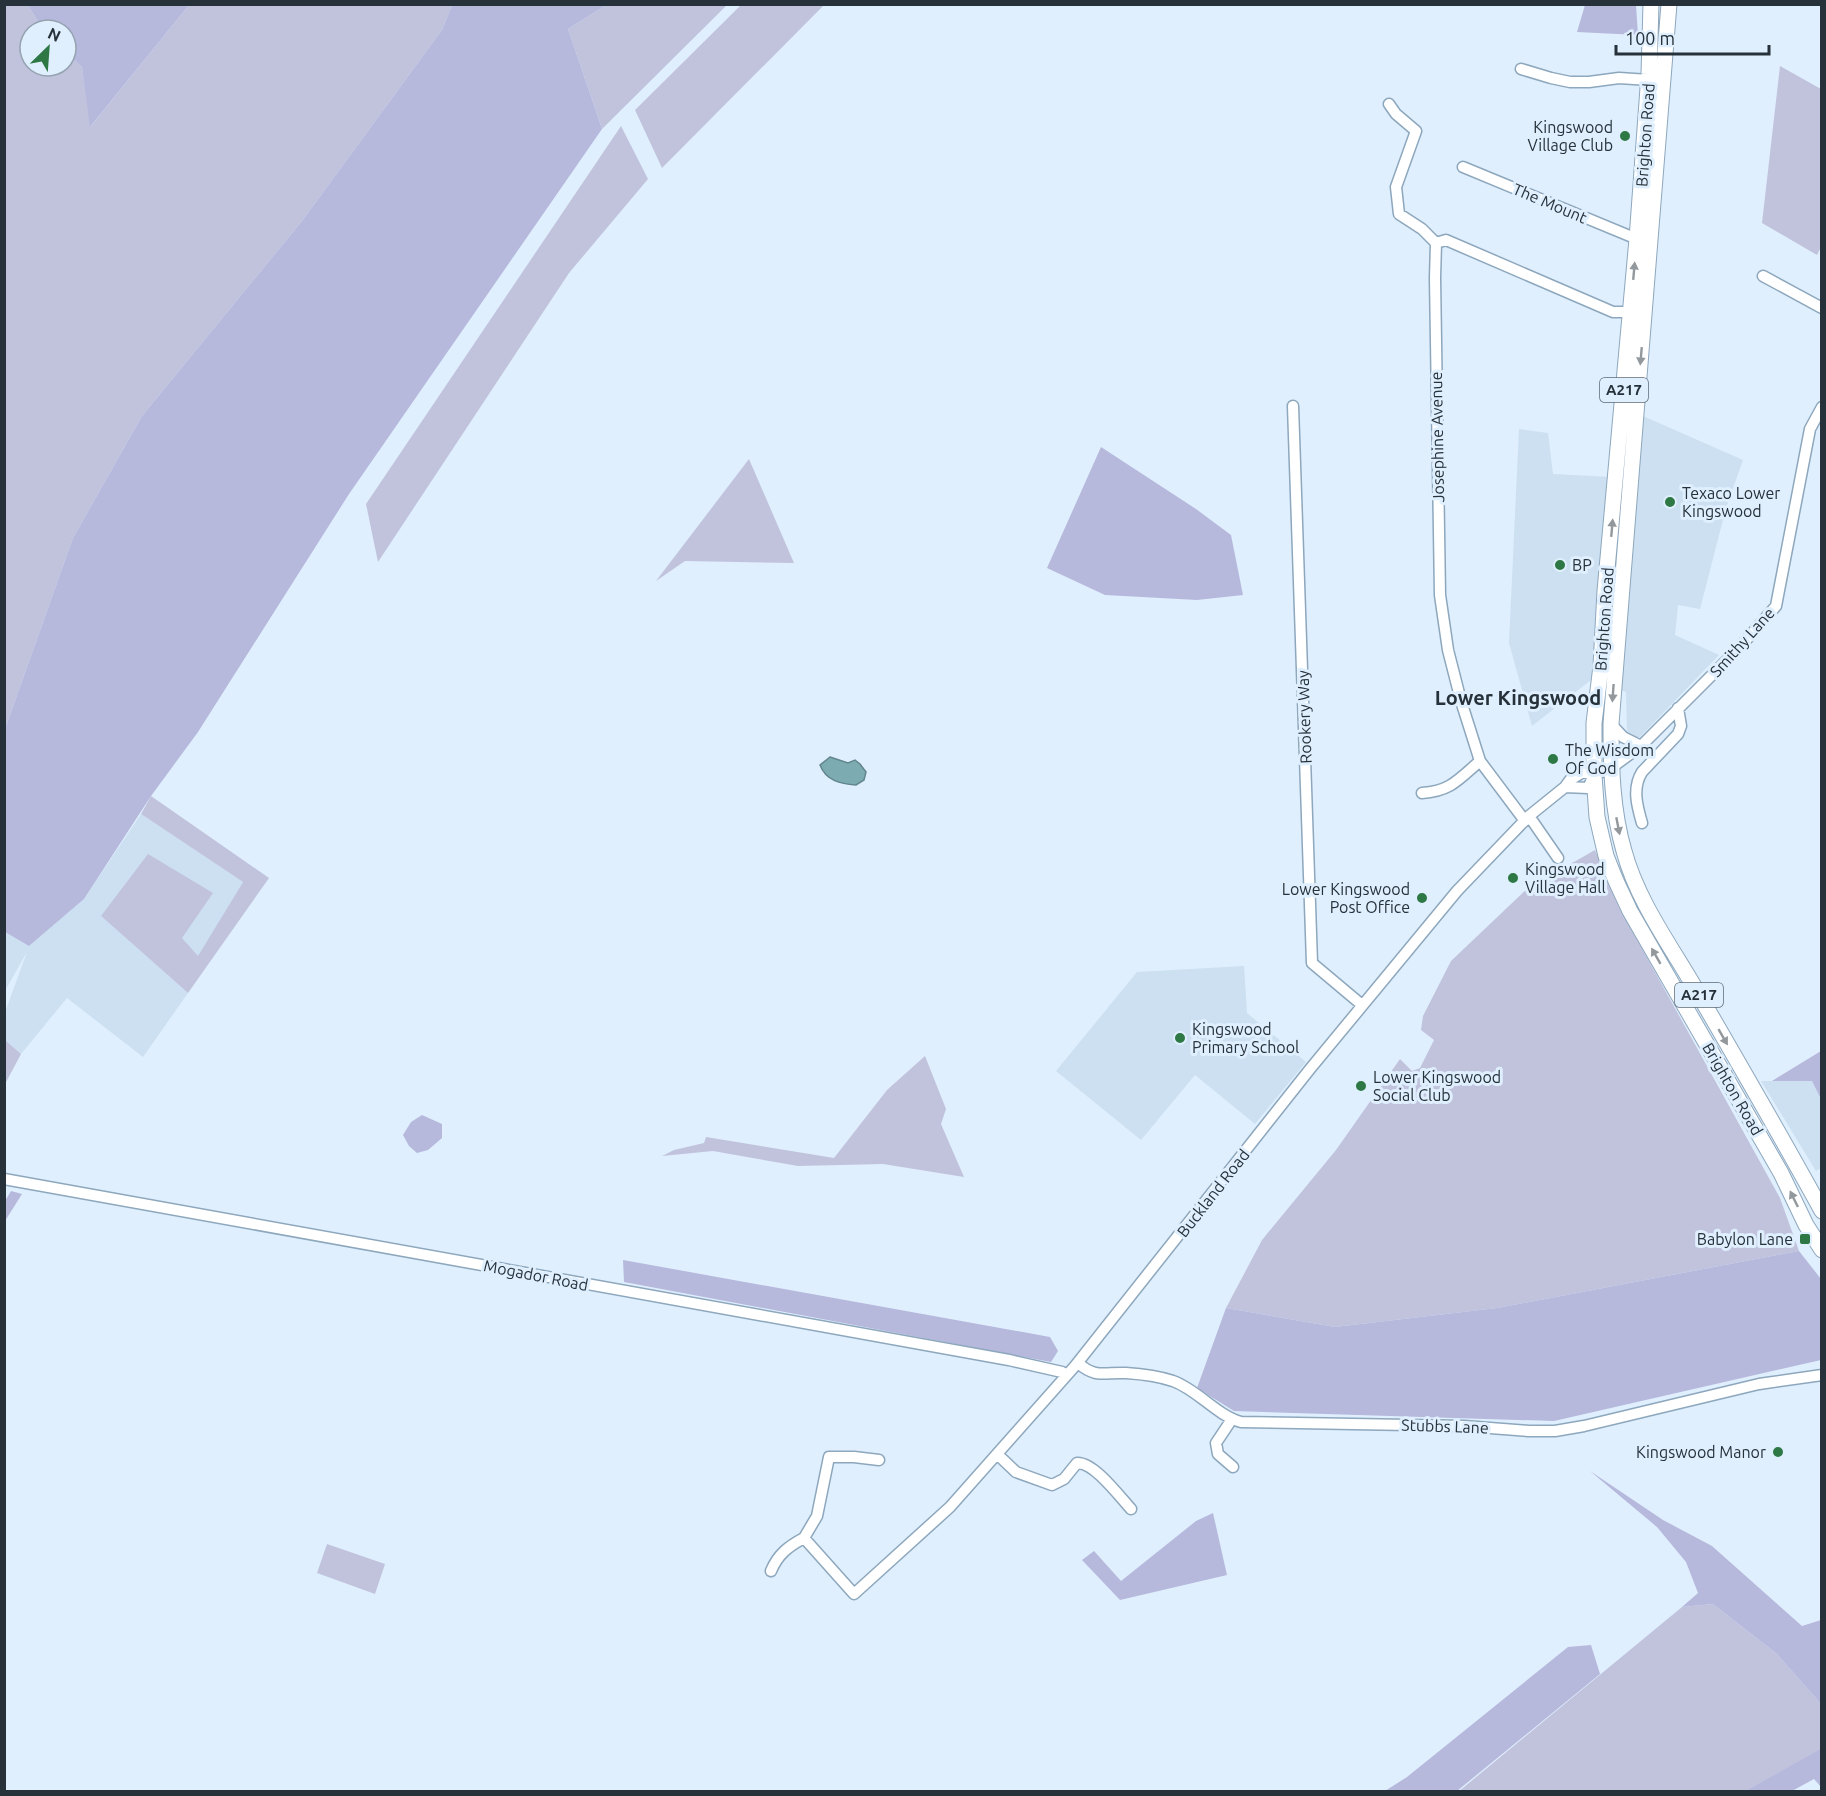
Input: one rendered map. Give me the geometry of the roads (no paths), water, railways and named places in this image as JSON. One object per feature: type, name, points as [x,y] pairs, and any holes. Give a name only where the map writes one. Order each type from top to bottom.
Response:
[{"type":"highway","name":"Brighton Road","points":[[1651,4],[1649,80],[1637,239],[1594,723],[1597,817],[1606,856],[1630,911],[1781,1173],[1821,1250]]},
{"type":"highway","name":"Brighton Road","points":[[1669,4],[1611,724],[1611,768],[1617,825],[1624,853],[1646,903],[1763,1105],[1821,1211]]},
{"type":"street","points":[[1521,69],[1570,82],[1619,78],[1649,80]]},
{"type":"street","points":[[1389,104],[1396,114],[1416,131],[1396,187],[1399,214],[1422,229],[1436,243],[1446,240],[1613,312],[1630,312]]},
{"type":"street","name":"The Mount","points":[[1463,167],[1637,239]]},
{"type":"street","name":"Josephine Avenue","points":[[1436,243],[1440,595],[1448,650],[1480,760],[1558,858]]},
{"type":"street","points":[[1764,276],[1821,308]]},
{"type":"street","name":"Rookery Way","points":[[1293,406],[1312,963],[1362,1005]]},
{"type":"street","name":"Smithy Lane","points":[[1594,775],[1611,768],[1641,746],[1740,647],[1776,606],[1810,429],[1821,407]]},
{"type":"street","points":[[1642,823],[1637,804],[1638,778],[1678,734],[1681,726],[1678,708]]},
{"type":"street","points":[[1611,724],[1623,737],[1641,746]]},
{"type":"street","points":[[1422,793],[1437,792],[1454,784],[1480,760]]},
{"type":"street","name":"Buckland Road","points":[[804,1538],[855,1594],[950,1508],[1078,1363],[1362,1005],[1457,891],[1527,818],[1565,787],[1570,780],[1583,772],[1594,775]]},
{"type":"street","name":"Mogador Road","points":[[6,1182],[1009,1360],[1067,1375]]},
{"type":"street","points":[[1078,1363],[1089,1372],[1099,1374],[1124,1373],[1174,1381],[1203,1397],[1232,1419],[1216,1443],[1218,1454],[1233,1467]]},
{"type":"street","name":"Stubbs Lane","points":[[1232,1419],[1242,1422],[1464,1426],[1555,1431],[1759,1384],[1821,1375]]},
{"type":"street","points":[[997,1454],[1016,1472],[1052,1485],[1064,1479],[1077,1463],[1083,1463],[1096,1472],[1131,1509]]},
{"type":"street","points":[[771,1571],[776,1559],[790,1545],[804,1538],[817,1516],[829,1457],[879,1460]]},
{"type":"place","name":"Kingswood Village Club","points":[[1625,136]]},
{"type":"place","name":"Texaco Lower Kingswood","points":[[1670,502]]},
{"type":"place","name":"BP","points":[[1560,565]]},
{"type":"place","name":"The Wisdom Of God","points":[[1553,759]]},
{"type":"place","name":"Kingswood Village Hall","points":[[1513,878]]},
{"type":"place","name":"Lower Kingswood Post Office","points":[[1422,898]]},
{"type":"place","name":"Kingswood Primary School","points":[[1180,1038]]},
{"type":"place","name":"Lower Kingswood Social Club","points":[[1361,1086]]},
{"type":"place","name":"Babylon Lane","points":[[1805,1239]]},
{"type":"place","name":"Kingswood Manor","points":[[1778,1452]]},
{"type":"district","name":"Lower Kingswood","points":[[1518,698]]}]
